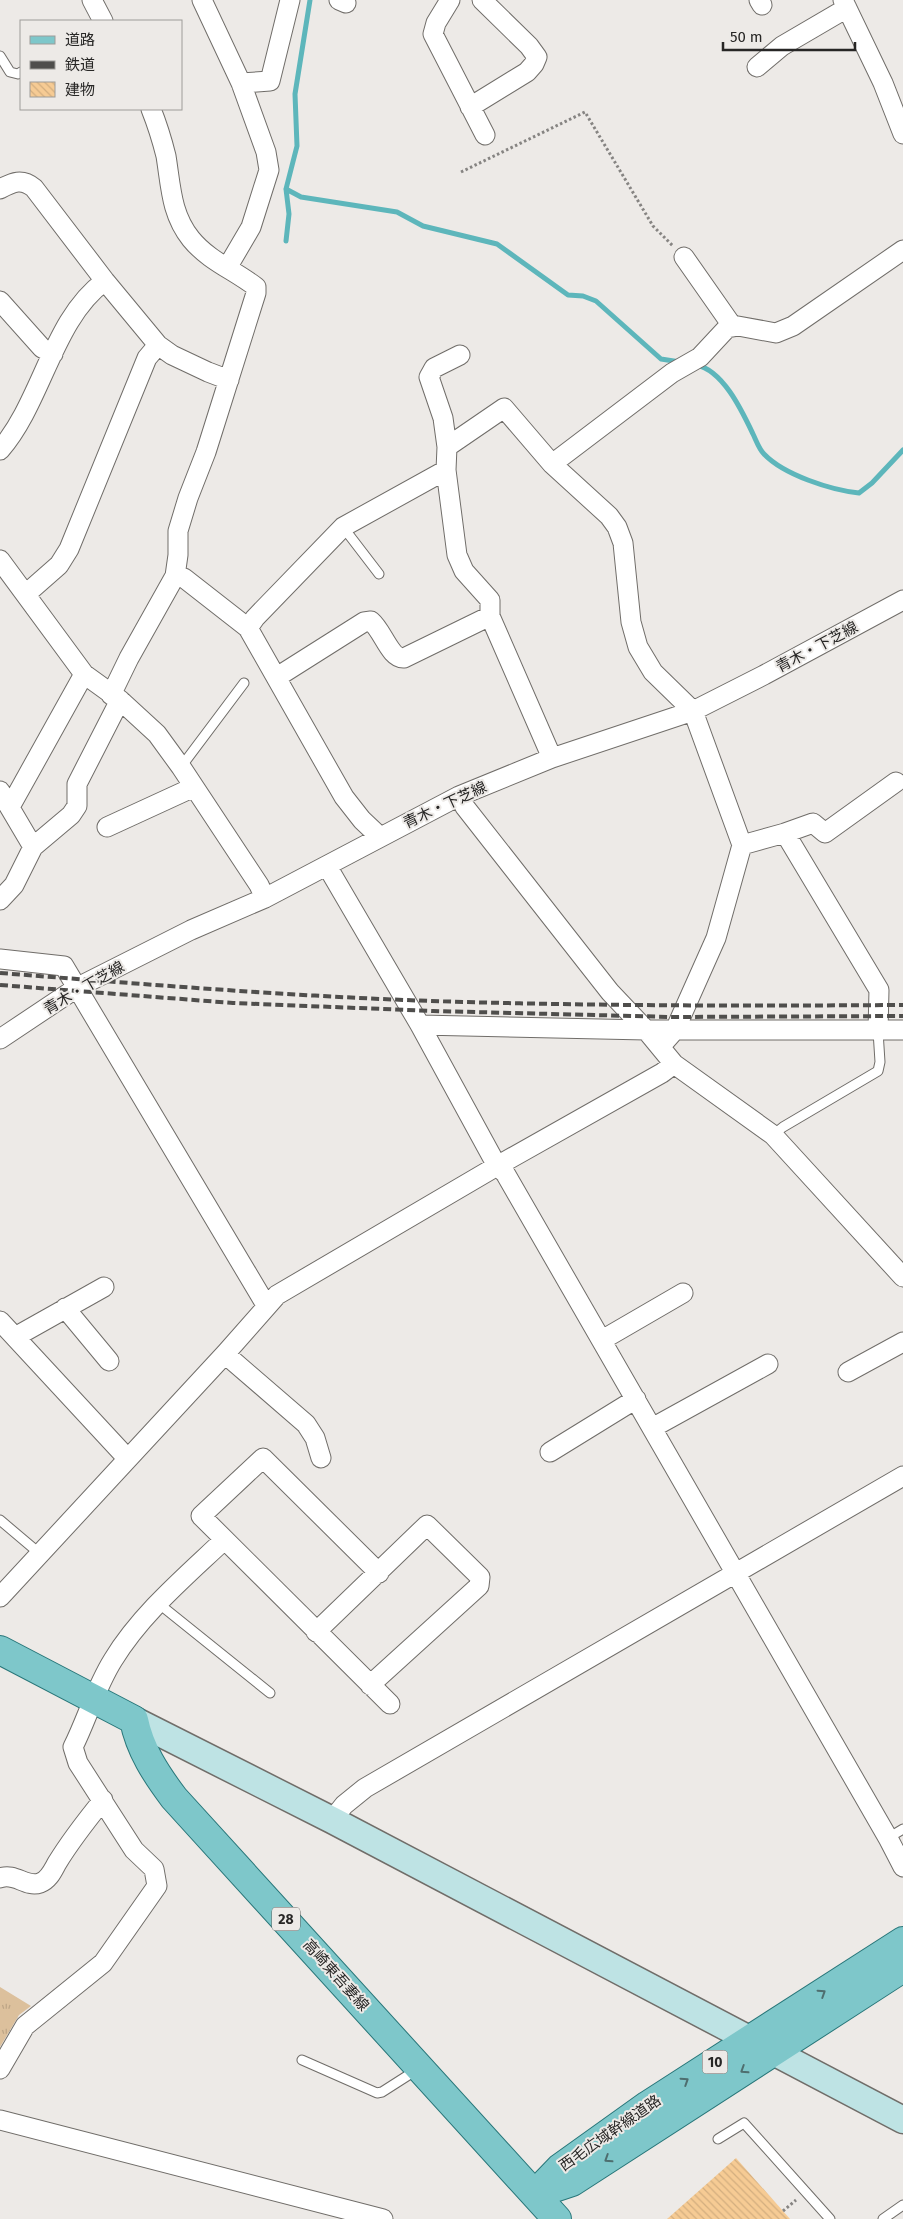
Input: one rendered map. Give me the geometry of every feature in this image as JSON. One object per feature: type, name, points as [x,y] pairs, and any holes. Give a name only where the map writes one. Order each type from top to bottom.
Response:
[{"type":"main road","points":[[0,1650],[134,1720]]},
{"type":"main road","name":"高崎東吾妻線","points":[[134,1720],[137,1736],[155,1772],[174,1798],[557,2219]]},
{"type":"main road","name":"西毛広域幹線道路","points":[[535,2194],[560,2168],[648,2105],[903,1941]]},
{"type":"main road","name":"西毛広域幹線道路","points":[[535,2194],[572,2182],[903,1968]]},
{"type":"street","points":[[92,0],[102,20]]},
{"type":"street","points":[[202,0],[241,84],[266,152],[269,170],[251,227],[227,268]]},
{"type":"street","points":[[241,84],[270,81],[290,0]]},
{"type":"street","points":[[450,0],[436,23],[433,34],[485,135]]},
{"type":"street","points":[[470,107],[527,72],[537,57],[529,46],[482,0]]},
{"type":"street","points":[[757,66],[782,46],[845,4],[883,83],[903,134]]},
{"type":"street","points":[[0,900],[14,885],[33,847],[71,815],[77,806],[77,784],[116,697],[129,658],[175,576],[178,555],[178,531],[256,293],[256,287],[215,262],[191,239],[173,208],[166,157],[151,110]]},
{"type":"street","points":[[0,188],[12,182],[21,181],[34,188],[105,281],[158,344],[181,359],[229,380]]},
{"type":"street","points":[[552,464],[672,373],[700,357],[727,328],[738,326],[776,333],[793,326],[903,250]]},
{"type":"street","points":[[684,257],[733,327]]},
{"type":"street","points":[[0,450],[26,410],[74,314],[91,291],[105,281]]},
{"type":"street","points":[[0,301],[42,348],[53,354]]},
{"type":"street","points":[[26,594],[59,565],[69,549],[147,358],[158,344]]},
{"type":"street","points":[[460,354],[434,368],[429,377],[443,418],[447,447],[446,470],[457,555],[464,571],[490,600],[490,616],[552,758]]},
{"type":"street","points":[[447,447],[504,408],[552,464],[609,516],[622,542],[631,622],[638,647],[653,672],[693,711],[742,846],[716,938],[675,1030],[660,1047]]},
{"type":"street","points":[[248,628],[255,618],[344,526],[446,470]]},
{"type":"street","points":[[0,560],[84,674],[116,697],[157,734],[260,885],[265,898]]},
{"type":"street","points":[[175,576],[184,578],[248,628],[344,797],[362,820],[380,836]]},
{"type":"street","name":"青木・下芝線","points":[[0,1039],[78,988],[191,930],[265,898],[459,796],[552,758],[693,711],[903,600]]},
{"type":"street","points":[[277,677],[364,622],[371,621],[379,628],[394,656],[404,658],[490,616]]},
{"type":"street","points":[[10,807],[84,674]]},
{"type":"street","points":[[742,846],[785,834],[813,823],[825,833],[896,782]]},
{"type":"street","points":[[107,827],[194,786]]},
{"type":"street","points":[[0,791],[33,847]]},
{"type":"street","points":[[459,796],[465,807],[588,966],[674,1064],[773,1136],[903,1277]]},
{"type":"street","points":[[785,834],[879,990],[878,1031]]},
{"type":"street","points":[[327,866],[420,1025],[497,1166],[505,1173],[737,1572],[896,1834],[903,1867]]},
{"type":"street","points":[[0,959],[64,966],[266,1305]]},
{"type":"street","points":[[420,1025],[646,1030],[903,1030]]},
{"type":"street","points":[[0,1597],[225,1354],[266,1305],[277,1295],[497,1166],[662,1073],[674,1064]]},
{"type":"street","points":[[15,1337],[104,1287]]},
{"type":"street","points":[[602,1340],[683,1293]]},
{"type":"street","points":[[65,1308],[109,1361]]},
{"type":"street","points":[[0,1320],[127,1458]]},
{"type":"street","points":[[848,1372],[903,1342]]},
{"type":"street","points":[[225,1354],[306,1424],[315,1438],[321,1458]]},
{"type":"street","points":[[652,1428],[768,1364]]},
{"type":"street","points":[[550,1452],[636,1399]]},
{"type":"street","points":[[379,1573],[263,1458],[201,1516],[390,1704]]},
{"type":"street","points":[[332,1820],[344,1805],[365,1788],[903,1476]]},
{"type":"street","points":[[316,1632],[427,1525],[480,1577],[479,1586],[370,1685]]},
{"type":"street","points":[[0,2069],[25,2026],[103,1963],[158,1886],[154,1869],[134,1850],[78,1763],[73,1747],[112,1661],[158,1603],[224,1540]]},
{"type":"street","points":[[134,1720],[332,1820],[903,2120]]},
{"type":"street","points":[[0,1878],[5,1876],[16,1877],[35,1884],[44,1882],[50,1876],[72,1837],[103,1800]]},
{"type":"street","points":[[0,2120],[383,2219]]},
{"type":"lane","points":[[0,56],[10,72],[20,73]]},
{"type":"lane","points":[[344,526],[379,574]]},
{"type":"lane","points":[[181,767],[244,683]]},
{"type":"lane","points":[[773,1136],[783,1127],[878,1071],[880,1062],[878,1031]]},
{"type":"lane","points":[[0,1520],[39,1554]]},
{"type":"lane","points":[[158,1603],[270,1694]]},
{"type":"lane","points":[[302,2060],[377,2093],[390,2088],[420,2067]]},
{"type":"lane","points":[[718,2139],[744,2123],[830,2219]]},
{"type":"lane","points":[[883,2219],[901,2211]]},
{"type":"path","points":[[461,172],[585,112],[653,226],[684,257]]},
{"type":"path","points":[[783,2211],[805,2192]]},
{"type":"green space","points":[[0,1987],[31,2006],[19,2015],[0,2047]]},
{"type":"building","points":[[736,2158],[790,2219],[667,2219]]},
{"type":"waterway","points":[[286,241],[289,214],[286,189],[297,146],[295,94],[310,0]]},
{"type":"waterway","points":[[286,189],[301,197],[397,212],[423,226],[497,244],[568,295],[583,296],[596,301],[661,359],[680,362]]},
{"type":"waterway","points":[[696,365],[706,368],[723,383],[737,403],[764,454],[783,469],[795,475],[835,489],[859,493],[872,483],[903,450]]},
{"type":"railway","points":[[0,973],[269,993],[431,1001],[549,1004],[903,1005]]},
{"type":"railway","points":[[0,985],[233,1003],[433,1011],[672,1017],[903,1016]]}]
